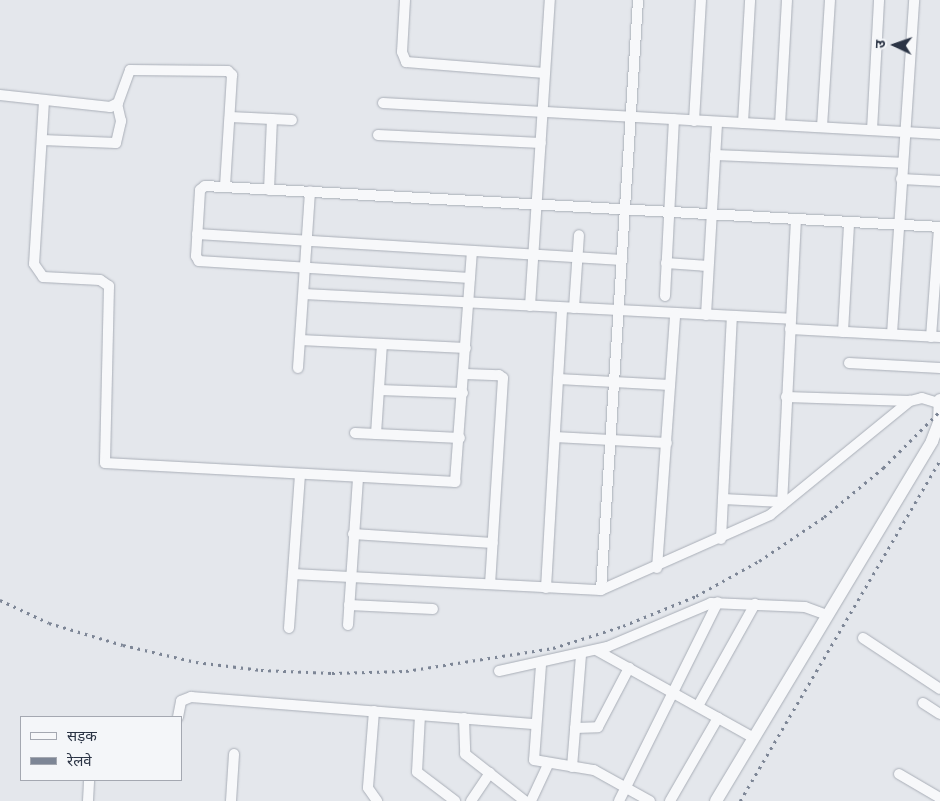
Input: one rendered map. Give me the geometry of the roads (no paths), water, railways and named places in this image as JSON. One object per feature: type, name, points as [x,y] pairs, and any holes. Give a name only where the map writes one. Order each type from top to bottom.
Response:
[{"type":"street","points":[[405,0],[402,52],[406,62],[545,73]]},
{"type":"street","points":[[530,306],[550,0]]},
{"type":"street","points":[[601,590],[638,0]]},
{"type":"street","points":[[694,120],[701,0]]},
{"type":"street","points":[[743,123],[750,0]]},
{"type":"street","points":[[780,125],[787,0]]},
{"type":"street","points":[[822,127],[830,0]]},
{"type":"street","points":[[872,130],[879,0]]},
{"type":"street","points":[[892,334],[914,0]]},
{"type":"street","points":[[42,140],[116,143],[121,121],[117,104],[130,70],[225,70],[232,75],[225,187]]},
{"type":"street","points":[[0,95],[110,107],[117,104]]},
{"type":"street","points":[[44,101],[36,272],[49,278],[100,280],[106,282],[111,292],[103,461],[452,483],[456,480],[460,438],[472,252]]},
{"type":"street","points":[[383,103],[940,134]]},
{"type":"street","points":[[230,117],[292,120]]},
{"type":"street","points":[[269,190],[272,119]]},
{"type":"street","points":[[665,296],[674,119]]},
{"type":"street","points":[[706,316],[710,214],[717,122]]},
{"type":"street","points":[[378,135],[541,143]]},
{"type":"street","points":[[715,155],[902,163]]},
{"type":"street","points":[[901,179],[940,181]]},
{"type":"street","points":[[304,294],[732,316],[843,332],[936,337],[940,227],[310,191],[205,186],[200,190],[196,256],[200,261],[306,266],[470,278]]},
{"type":"street","points":[[298,368],[310,191]]},
{"type":"street","points":[[782,504],[796,220]]},
{"type":"street","points":[[843,332],[850,222]]},
{"type":"street","points":[[197,234],[622,260]]},
{"type":"street","points":[[574,308],[579,235]]},
{"type":"street","points":[[666,263],[708,266]]},
{"type":"street","points":[[546,588],[562,308]]},
{"type":"street","points":[[656,568],[667,443],[675,314]]},
{"type":"street","points":[[721,539],[732,316]]},
{"type":"street","points":[[300,340],[466,348]]},
{"type":"street","points":[[376,434],[382,344]]},
{"type":"street","points":[[849,363],[940,368]]},
{"type":"street","points":[[465,374],[499,375],[503,378],[490,584]]},
{"type":"street","points":[[558,379],[670,385]]},
{"type":"street","points":[[379,390],[463,393]]},
{"type":"street","points":[[716,801],[938,430],[939,402],[922,398],[910,401],[786,396]]},
{"type":"street","points":[[293,574],[601,590],[721,539],[782,504],[910,401]]},
{"type":"street","points":[[355,433],[460,438]]},
{"type":"street","points":[[555,437],[667,443]]},
{"type":"street","points":[[289,628],[300,474]]},
{"type":"street","points":[[348,624],[358,478]]},
{"type":"street","points":[[723,499],[782,504]]},
{"type":"street","points":[[353,534],[493,543]]},
{"type":"street","points":[[499,671],[541,665],[596,650],[703,605],[718,602],[815,608],[827,615]]},
{"type":"street","points":[[619,801],[718,602]]},
{"type":"street","points":[[698,706],[755,604]]},
{"type":"street","points":[[349,605],[432,609]]},
{"type":"street","points":[[863,638],[940,689]]},
{"type":"street","points":[[596,650],[754,738]]},
{"type":"street","points":[[572,767],[581,654]]},
{"type":"street","points":[[541,665],[534,760],[548,765],[594,770],[650,801]]},
{"type":"street","points":[[575,728],[598,727],[629,668]]},
{"type":"street","points":[[178,716],[181,701],[191,697],[536,724]]},
{"type":"street","points":[[923,703],[940,714]]},
{"type":"street","points":[[374,711],[368,788],[377,801]]},
{"type":"street","points":[[420,714],[417,772],[455,801]]},
{"type":"street","points":[[464,718],[463,750],[525,801]]},
{"type":"street","points":[[670,801],[718,718]]},
{"type":"street","points":[[231,801],[234,754]]},
{"type":"street","points":[[531,801],[548,765]]},
{"type":"street","points":[[471,801],[490,773]]},
{"type":"street","points":[[899,774],[940,798]]},
{"type":"street","points":[[88,801],[89,781]]},
{"type":"railway","points":[[0,600],[49,623],[123,645],[196,662],[261,670],[332,673],[406,671],[553,648],[623,626],[696,596],[759,561],[824,517],[883,468],[940,411]]},
{"type":"railway","points":[[740,801],[940,460]]}]
